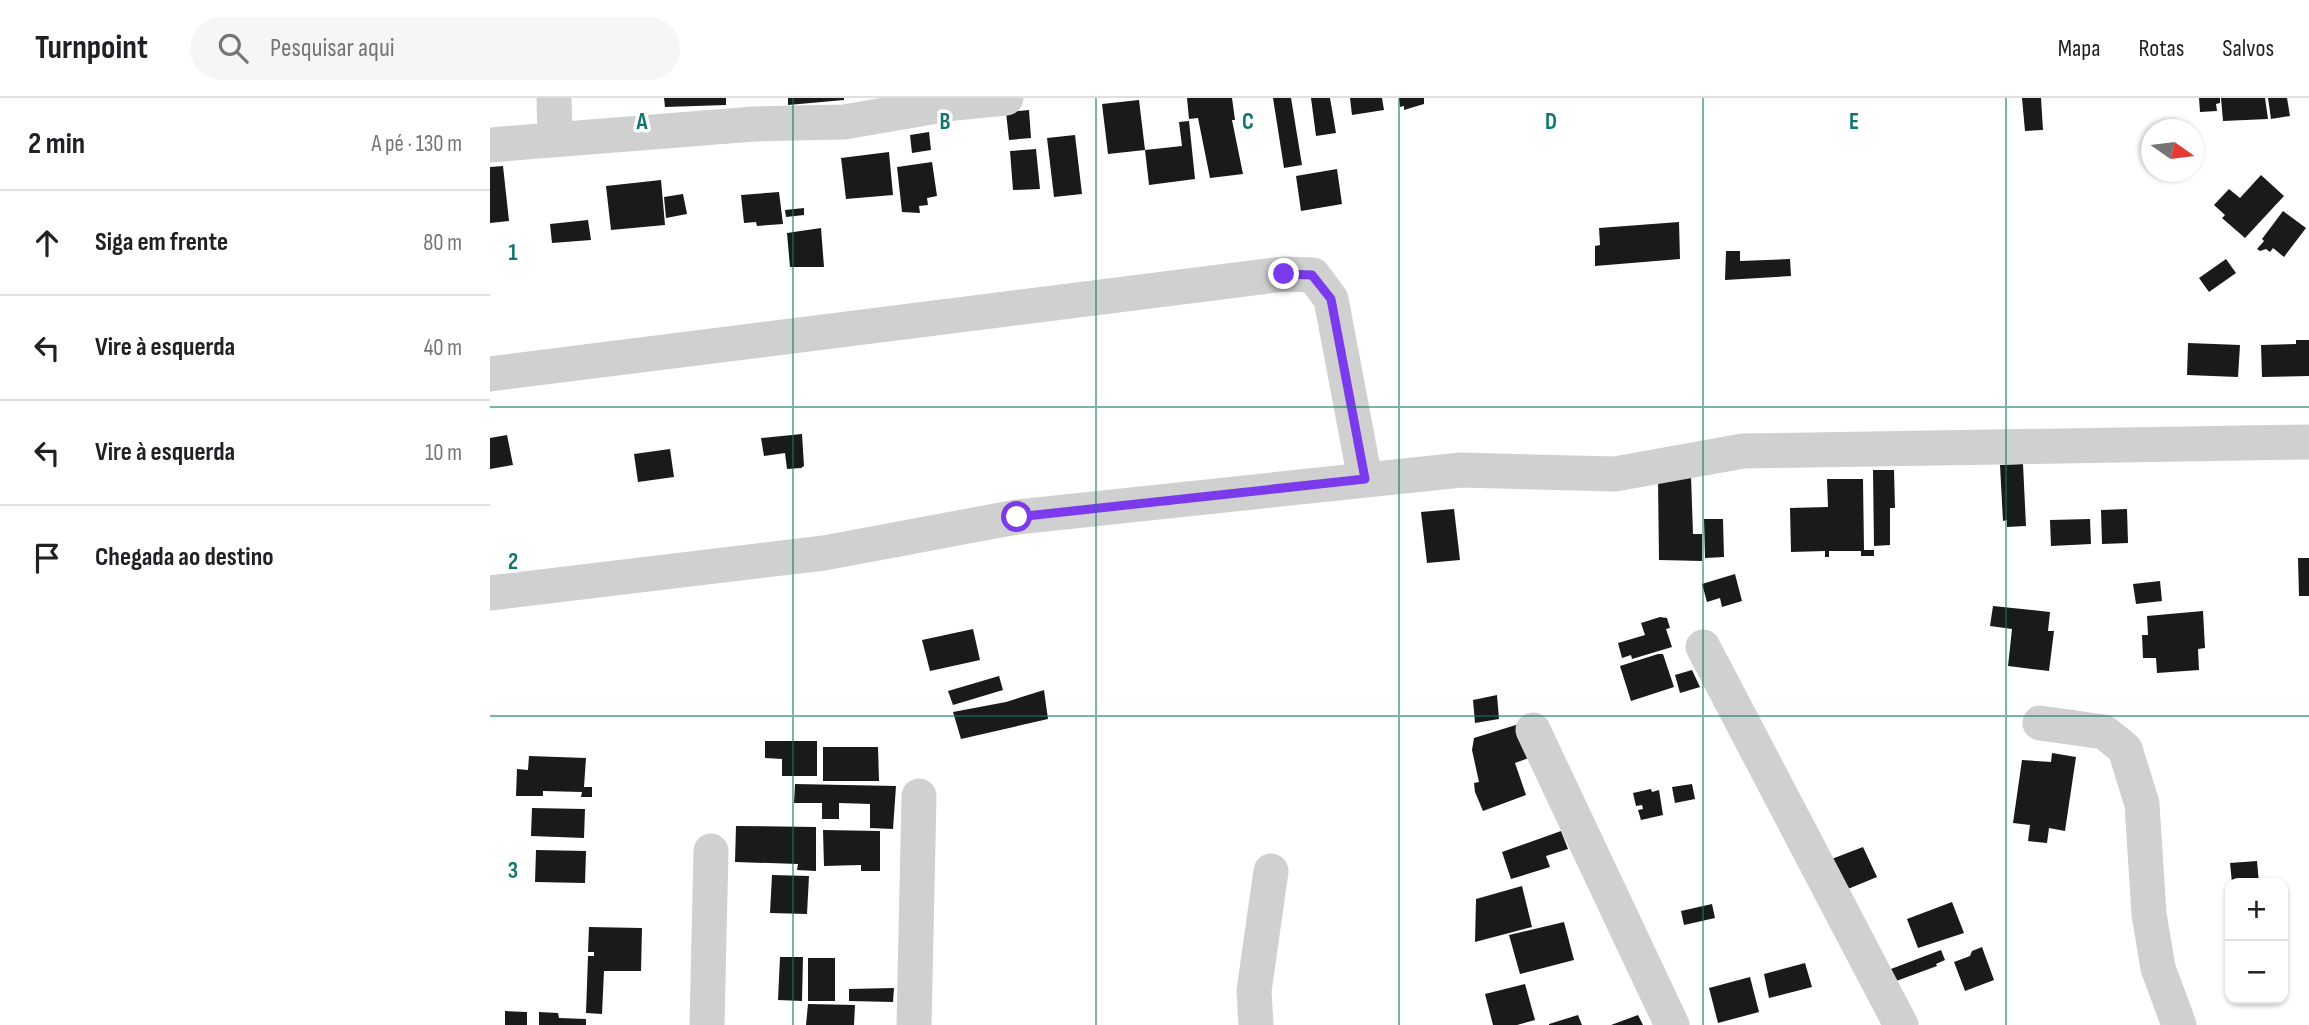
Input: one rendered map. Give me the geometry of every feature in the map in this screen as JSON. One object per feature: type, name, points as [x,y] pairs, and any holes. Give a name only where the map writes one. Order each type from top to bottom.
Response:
[{"type":"street","points":[[554,98],[555,138]]},
{"type":"street","points":[[490,145],[753,111],[844,122],[955,100],[1006,98]]},
{"type":"street","points":[[490,374],[1284,274],[1312,275],[1331,299],[1365,479]]},
{"type":"street","points":[[490,593],[824,553],[1017,517],[1461,470],[1615,474],[1743,451],[2309,442]]},
{"type":"street","points":[[1703,647],[1900,1025]]},
{"type":"street","points":[[2040,723],[2104,732],[2125,749],[2142,804],[2149,914],[2158,968],[2179,1025]]},
{"type":"street","points":[[1533,730],[1672,1025]]},
{"type":"street","points":[[914,1025],[919,796]]},
{"type":"street","points":[[707,1025],[711,851]]},
{"type":"street","points":[[1256,1025],[1254,990],[1271,871]]},
{"type":"building","points":[[664,98],[726,98],[726,105],[665,107]]},
{"type":"building","points":[[788,98],[844,98],[844,100],[788,105]]},
{"type":"building","points":[[1187,98],[1232,98],[1235,120],[1232,120],[1243,174],[1210,178],[1198,118],[1189,119]]},
{"type":"building","points":[[1273,98],[1291,98],[1302,165],[1284,168]]},
{"type":"building","points":[[1311,98],[1330,98],[1336,133],[1316,136]]},
{"type":"building","points":[[1350,98],[1382,98],[1384,110],[1352,115]]},
{"type":"building","points":[[1399,98],[1424,98],[1424,104],[1404,110],[1404,106],[1400,107]]},
{"type":"building","points":[[2022,98],[2041,98],[2043,130],[2025,131]]},
{"type":"building","points":[[2199,98],[2220,98],[2220,103],[2216,104],[2217,111],[2200,112]]},
{"type":"building","points":[[2221,98],[2265,98],[2268,119],[2223,121]]},
{"type":"building","points":[[2268,98],[2287,98],[2290,116],[2271,119]]},
{"type":"building","points":[[1139,100],[1145,150],[1108,154],[1102,104]]},
{"type":"building","points":[[1029,110],[1031,138],[1009,140],[1006,112]]},
{"type":"building","points":[[1189,121],[1195,179],[1149,185],[1145,150],[1182,146],[1179,122]]},
{"type":"building","points":[[929,132],[931,150],[912,153],[910,135]]},
{"type":"building","points":[[1075,135],[1082,194],[1054,197],[1047,138]]},
{"type":"building","points":[[1036,149],[1040,189],[1013,190],[1010,151]]},
{"type":"building","points":[[889,152],[893,195],[846,199],[841,158]]},
{"type":"building","points":[[932,162],[937,196],[927,198],[928,205],[919,206],[920,213],[902,212],[897,167]]},
{"type":"building","points":[[503,166],[509,221],[490,223],[490,167]]},
{"type":"building","points":[[1337,169],[1342,204],[1301,211],[1296,176]]},
{"type":"building","points":[[2261,175],[2284,196],[2245,238],[2222,218],[2225,215],[2214,205],[2229,189],[2240,198]]},
{"type":"building","points":[[661,180],[665,225],[611,230],[606,186]]},
{"type":"building","points":[[779,192],[783,224],[757,226],[756,222],[744,223],[741,195]]},
{"type":"building","points":[[683,194],[687,214],[666,218],[664,197]]},
{"type":"building","points":[[804,208],[804,215],[786,217],[785,210]]},
{"type":"building","points":[[2283,211],[2306,228],[2284,257],[2273,248],[2270,252],[2266,249],[2260,251],[2257,249],[2264,241],[2262,239]]},
{"type":"building","points":[[588,220],[591,240],[552,243],[550,224]]},
{"type":"building","points":[[1679,222],[1680,259],[1595,266],[1595,246],[1600,245],[1599,228]]},
{"type":"building","points":[[821,228],[824,267],[790,267],[787,233]]},
{"type":"building","points":[[1726,251],[1740,251],[1740,261],[1790,259],[1791,276],[1725,280]]},
{"type":"building","points":[[2226,259],[2236,273],[2209,292],[2199,278]]},
{"type":"building","points":[[2296,340],[2309,340],[2309,376],[2262,377],[2261,345],[2296,344]]},
{"type":"building","points":[[2188,343],[2240,345],[2238,377],[2187,375]]},
{"type":"building","points":[[802,434],[804,466],[801,468],[787,469],[785,453],[764,456],[761,438]]},
{"type":"building","points":[[507,435],[513,465],[490,469],[490,438]]},
{"type":"building","points":[[670,449],[674,477],[638,482],[634,454]]},
{"type":"building","points":[[2023,464],[2026,526],[2007,527],[2007,520],[2003,521],[2000,465]]},
{"type":"building","points":[[1873,470],[1894,470],[1895,508],[1890,508],[1890,545],[1874,546]]},
{"type":"building","points":[[1691,476],[1693,534],[1702,534],[1702,561],[1659,560],[1658,478]]},
{"type":"building","points":[[1827,479],[1863,479],[1864,550],[1874,550],[1874,556],[1861,556],[1861,551],[1829,551],[1829,557],[1825,557],[1825,551],[1791,552],[1790,508],[1828,507]]},
{"type":"building","points":[[1454,509],[1460,560],[1427,563],[1421,512]]},
{"type":"building","points":[[2127,509],[2128,543],[2102,544],[2101,510]]},
{"type":"building","points":[[1704,519],[1723,519],[1724,557],[1705,558]]},
{"type":"building","points":[[2090,519],[2091,544],[2051,546],[2050,520]]},
{"type":"building","points":[[2298,558],[2309,558],[2309,596],[2299,596]]},
{"type":"building","points":[[1735,574],[1742,601],[1722,607],[1720,598],[1707,602],[1702,584]]},
{"type":"building","points":[[2160,581],[2162,601],[2136,604],[2133,584]]},
{"type":"building","points":[[1993,606],[2050,612],[2048,631],[2054,631],[2049,671],[2008,666],[2012,629],[1990,626]]},
{"type":"building","points":[[2203,611],[2205,648],[2198,649],[2199,670],[2157,673],[2156,658],[2143,658],[2142,635],[2148,635],[2147,616]]},
{"type":"building","points":[[1660,617],[1667,618],[1670,628],[1666,629],[1672,647],[1632,659],[1631,655],[1622,658],[1618,643],[1645,635],[1641,623]]},
{"type":"building","points":[[973,629],[980,660],[930,671],[922,640]]},
{"type":"building","points":[[1663,654],[1674,687],[1631,701],[1620,666]]},
{"type":"building","points":[[1692,670],[1700,687],[1680,693],[1675,675]]},
{"type":"building","points":[[999,676],[1003,690],[953,705],[948,691]]},
{"type":"building","points":[[1044,690],[1048,719],[961,739],[953,712],[1006,702]]},
{"type":"building","points":[[1497,695],[1499,719],[1475,723],[1473,700]]},
{"type":"building","points":[[1519,724],[1531,757],[1515,763],[1526,795],[1483,811],[1475,792],[1474,783],[1479,782],[1472,750],[1474,738]]},
{"type":"building","points":[[765,741],[817,741],[817,776],[782,776],[782,759],[765,758]]},
{"type":"building","points":[[823,747],[878,747],[879,781],[823,781]]},
{"type":"building","points":[[2052,753],[2076,757],[2065,831],[2049,828],[2047,843],[2028,841],[2030,825],[2013,823],[2022,760],[2051,762]]},
{"type":"building","points":[[529,756],[586,758],[584,787],[592,787],[592,797],[581,797],[582,792],[543,791],[543,796],[516,796],[517,769],[528,770]]},
{"type":"building","points":[[795,784],[896,786],[893,829],[870,828],[870,804],[839,803],[839,819],[822,819],[822,803],[794,803]]},
{"type":"building","points":[[1692,784],[1695,799],[1675,803],[1672,787]]},
{"type":"building","points":[[1651,789],[1652,792],[1659,790],[1663,815],[1641,820],[1638,810],[1643,809],[1642,805],[1636,806],[1633,793]]},
{"type":"building","points":[[532,808],[585,809],[584,838],[531,836]]},
{"type":"building","points":[[736,826],[816,827],[816,871],[797,870],[798,864],[735,862]]},
{"type":"building","points":[[823,830],[880,831],[880,871],[861,871],[861,865],[824,866]]},
{"type":"building","points":[[1561,831],[1568,849],[1546,856],[1550,867],[1511,879],[1502,852]]},
{"type":"building","points":[[1863,847],[1877,877],[1843,891],[1829,860]]},
{"type":"building","points":[[536,850],[586,851],[585,883],[535,882]]},
{"type":"building","points":[[2257,861],[2259,878],[2232,878],[2230,863]]},
{"type":"building","points":[[772,875],[809,876],[807,914],[770,913]]},
{"type":"building","points":[[1522,886],[1532,927],[1475,942],[1476,899]]},
{"type":"building","points":[[1952,902],[1964,933],[1918,948],[1907,919]]},
{"type":"building","points":[[1712,904],[1715,918],[1684,925],[1681,911]]},
{"type":"building","points":[[1564,922],[1574,960],[1520,974],[1509,935]]},
{"type":"building","points":[[589,927],[642,928],[641,971],[604,971],[602,1014],[586,1013],[588,956],[594,956],[594,952],[588,952]]},
{"type":"building","points":[[1982,947],[1994,980],[1965,991],[1954,962],[1970,956],[1972,951]]},
{"type":"building","points":[[1941,950],[1945,960],[1936,964],[1937,966],[1888,984],[1883,972]]},
{"type":"building","points":[[780,957],[803,957],[802,1001],[778,1000]]},
{"type":"building","points":[[808,958],[835,958],[835,1001],[808,1001]]},
{"type":"building","points":[[1805,963],[1812,987],[1769,998],[1764,974]]},
{"type":"building","points":[[1750,977],[1759,1012],[1718,1023],[1709,988]]},
{"type":"building","points":[[1525,984],[1535,1020],[1517,1025],[1493,1025],[1485,994]]},
{"type":"building","points":[[894,988],[893,1002],[849,1001],[849,989]]},
{"type":"building","points":[[808,1004],[855,1005],[854,1025],[806,1025]]},
{"type":"building","points":[[505,1011],[527,1012],[527,1025],[505,1025]]},
{"type":"building","points":[[539,1012],[558,1013],[559,1018],[586,1019],[586,1025],[539,1025]]},
{"type":"building","points":[[1578,1015],[1582,1025],[1549,1025],[1549,1024]]},
{"type":"building","points":[[1638,1015],[1643,1025],[1611,1025]]},
{"type":"route","points":[[1017,517],[1365,479],[1331,299],[1312,275],[1284,274]]}]
